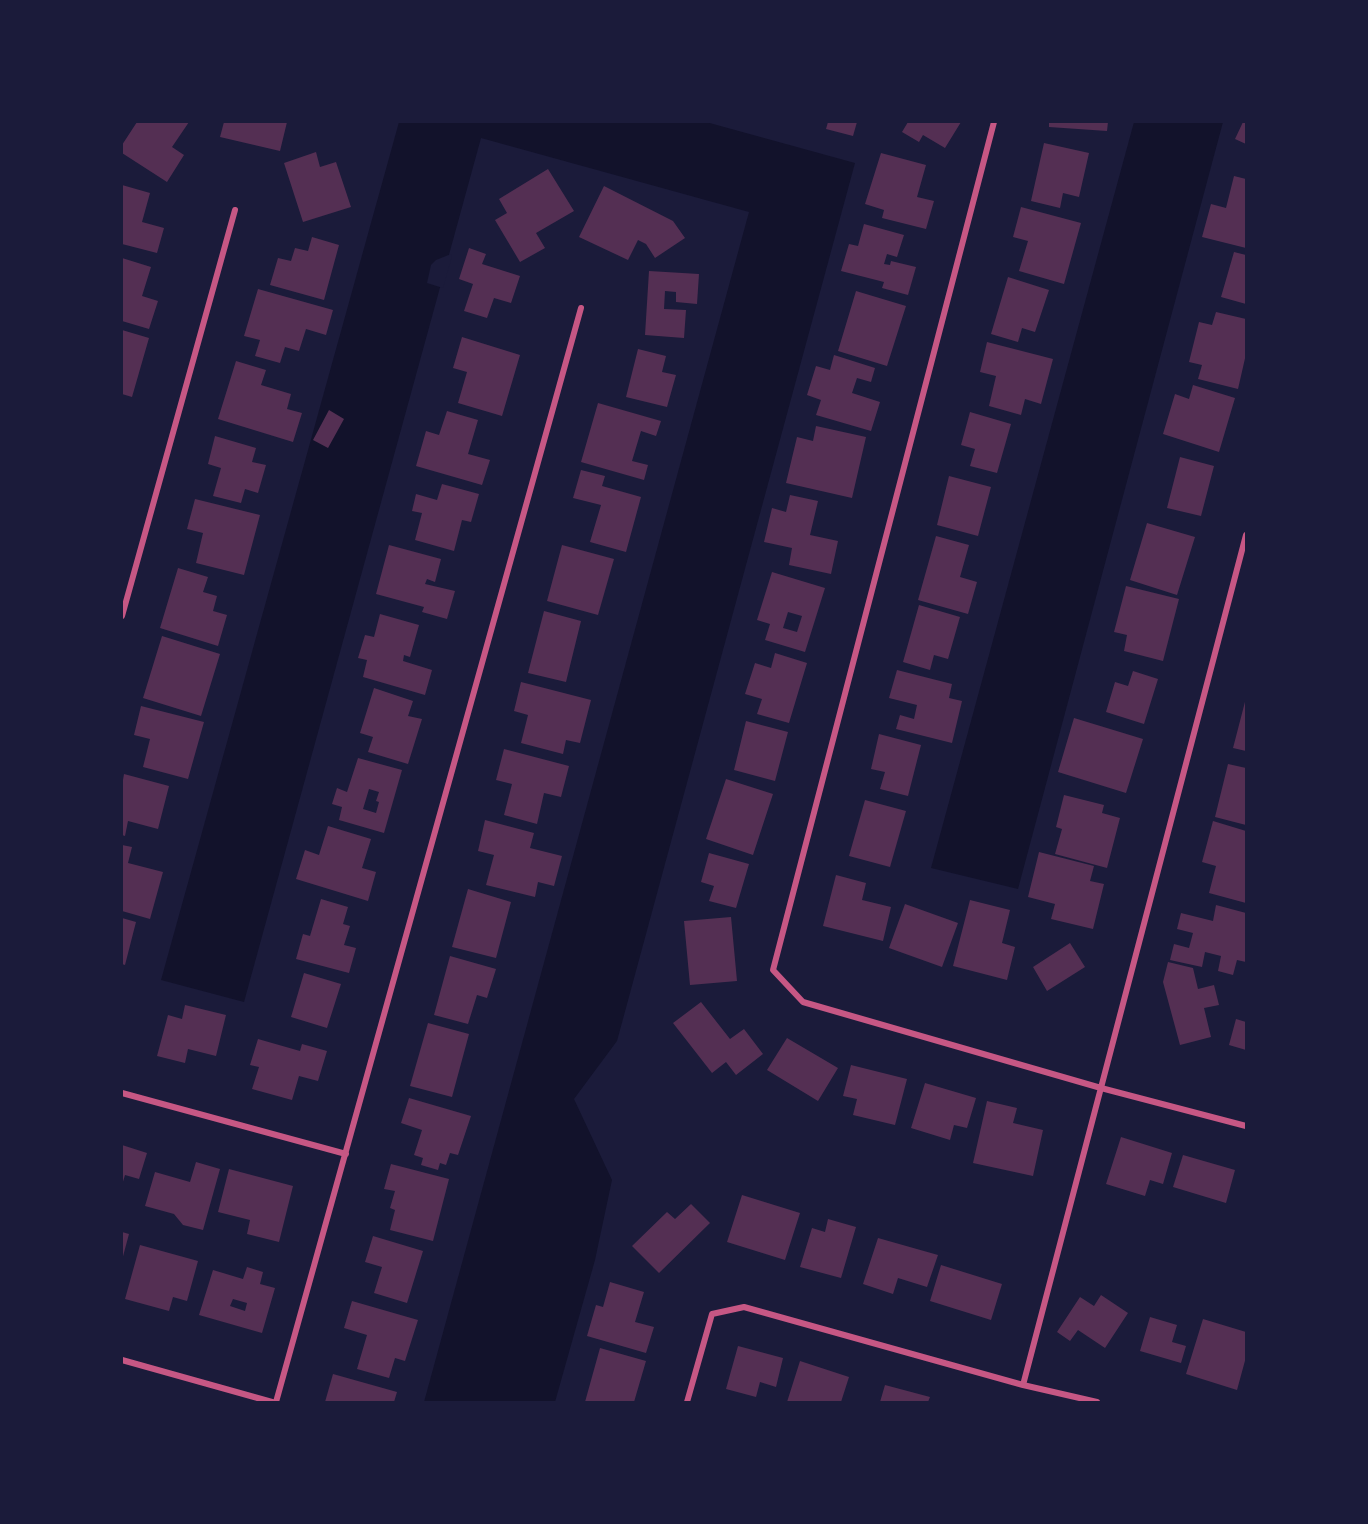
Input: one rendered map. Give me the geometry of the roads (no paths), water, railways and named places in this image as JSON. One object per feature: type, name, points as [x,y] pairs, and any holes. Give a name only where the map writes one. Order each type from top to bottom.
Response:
[{"type":"street","points":[[994,122],[772,970],[803,1002],[1101,1088],[1246,1126]]},
{"type":"street","points":[[122,616],[235,210]]},
{"type":"street","points":[[276,1402],[581,308]]},
{"type":"street","points":[[1023,1385],[1246,536]]},
{"type":"street","points":[[122,1093],[346,1154]]},
{"type":"street","points":[[687,1402],[712,1314],[744,1307],[1023,1385],[1097,1402]]},
{"type":"street","points":[[122,1360],[272,1402]]}]
